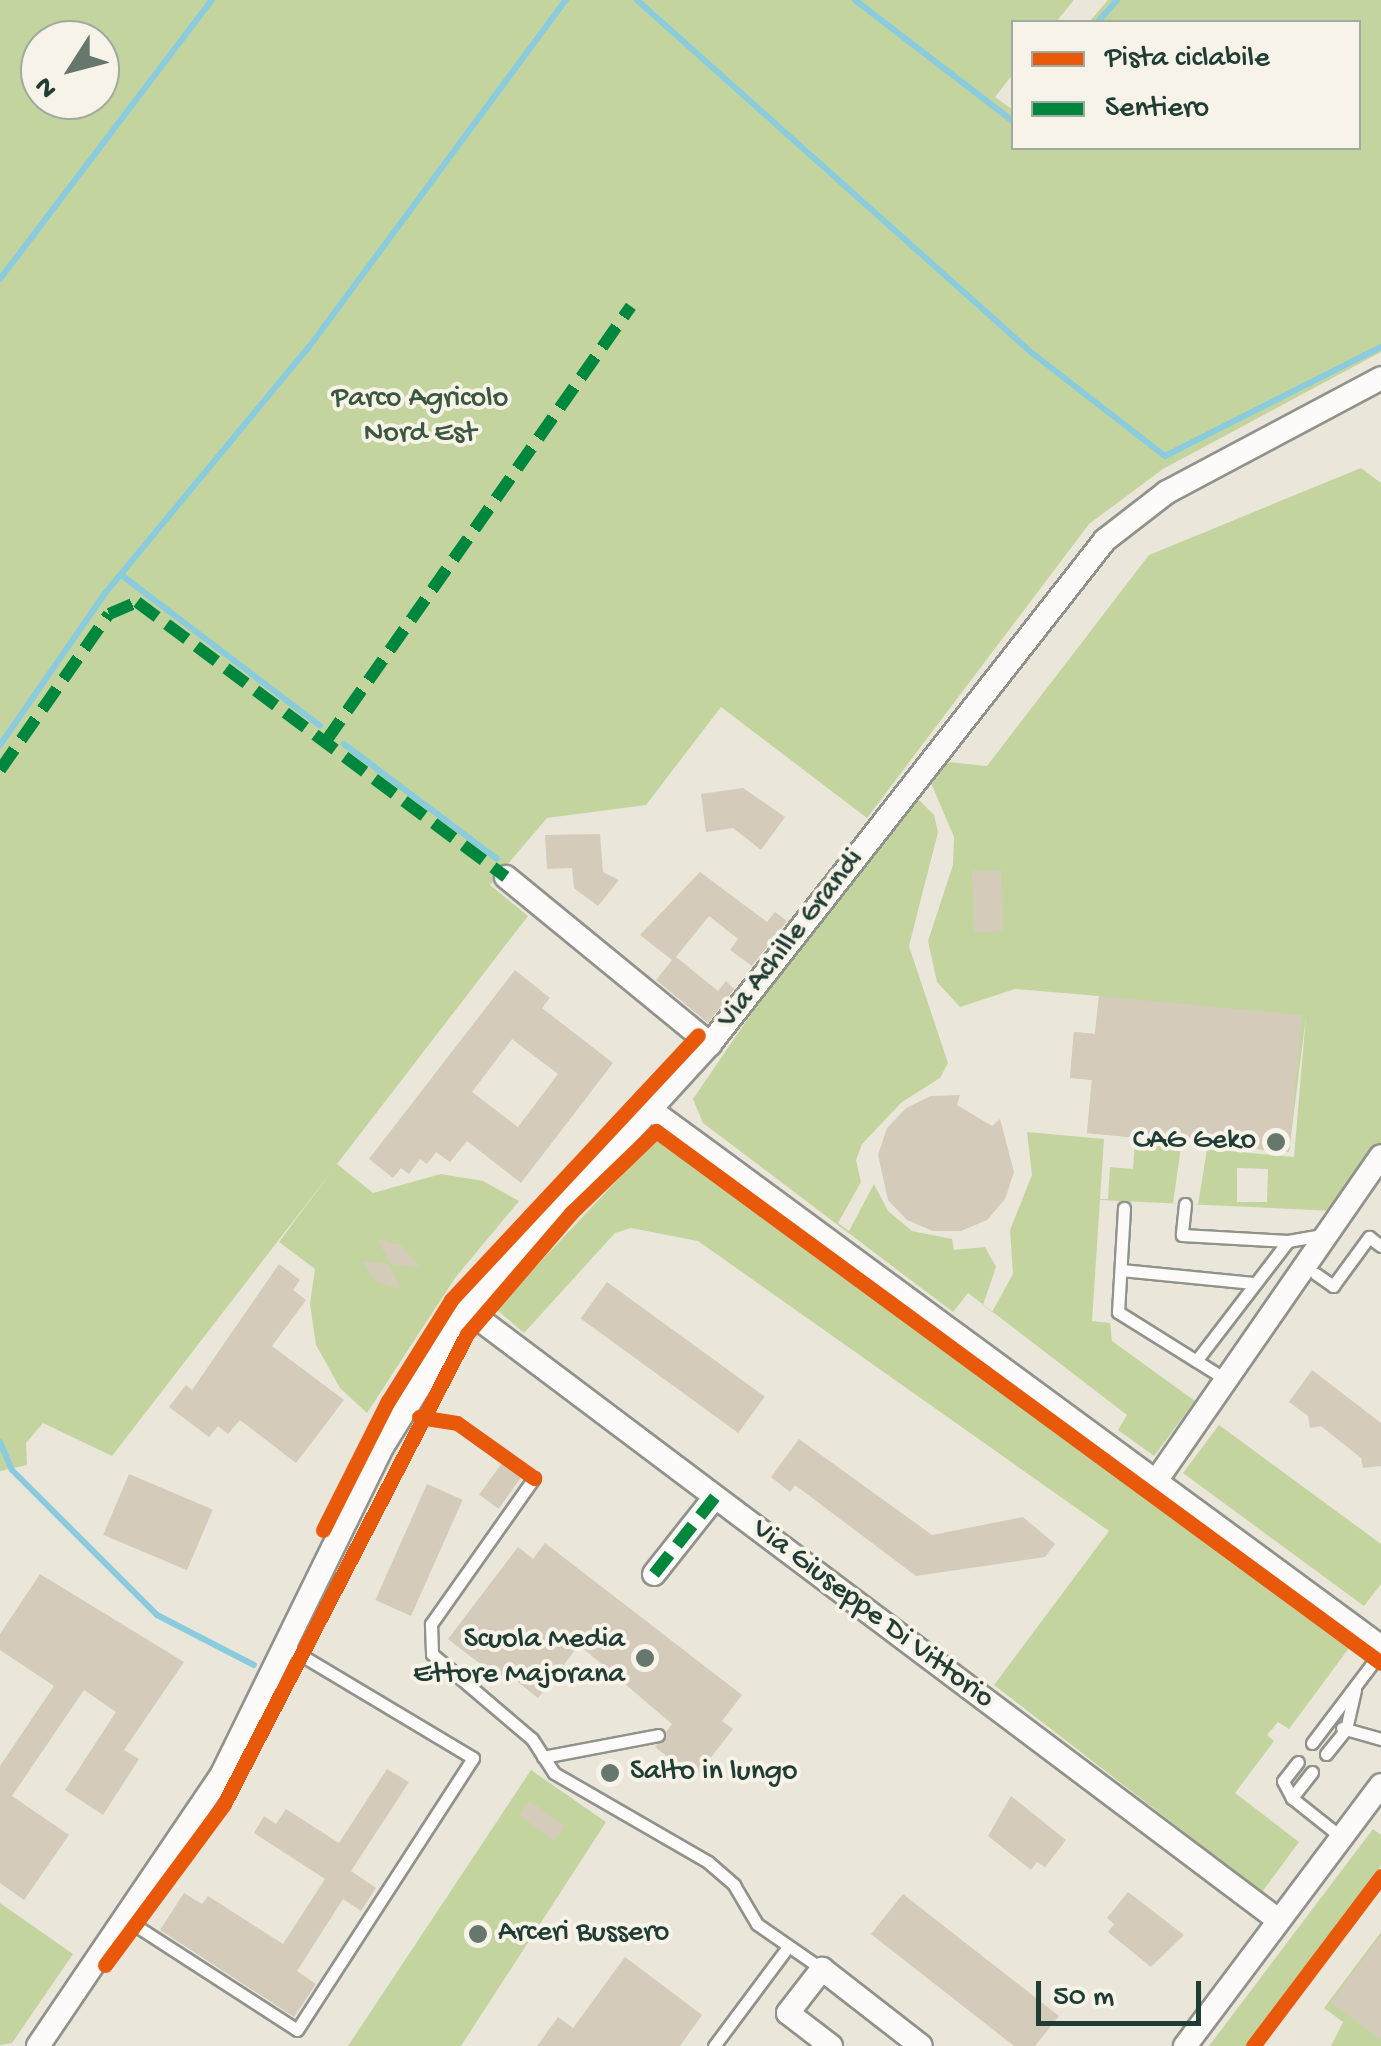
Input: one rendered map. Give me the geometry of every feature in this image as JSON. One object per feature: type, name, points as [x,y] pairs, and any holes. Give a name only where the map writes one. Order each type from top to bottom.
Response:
[{"type":"street","name":"Via Achille Grandi","points":[[38,2046],[222,1774],[288,1648],[384,1444],[466,1310],[710,1044],[1084,562],[1120,525],[1168,492],[1381,378]]},
{"type":"street","points":[[506,877],[710,1044]]},
{"type":"street","points":[[651,1110],[1381,1649]]},
{"type":"street","points":[[1156,1482],[1381,1156]]},
{"type":"street","name":"Via Giuseppe Di Vittorio","points":[[466,1310],[1277,1919]]},
{"type":"street","points":[[654,1574],[715,1497]]},
{"type":"street","points":[[1185,2046],[1381,1784]]},
{"type":"street","points":[[831,2046],[788,2013],[822,1969],[921,2046]]},
{"type":"lane","points":[[1186,1204],[1182,1235],[1288,1241],[1327,1234]]},
{"type":"lane","points":[[1124,1208],[1118,1312],[1227,1380]]},
{"type":"lane","points":[[1316,1274],[1333,1286],[1369,1237],[1381,1246]]},
{"type":"lane","points":[[1196,1361],[1288,1241]]},
{"type":"lane","points":[[1121,1270],[1253,1284]]},
{"type":"lane","points":[[534,1478],[431,1624],[428,1643],[442,1666],[532,1739],[565,1781],[708,1862],[734,1885],[757,1924],[822,1969]]},
{"type":"lane","points":[[126,1920],[297,2030],[474,1758],[288,1648]]},
{"type":"lane","points":[[1312,1743],[1381,1649]]},
{"type":"lane","points":[[1326,1754],[1346,1729],[1356,1686]]},
{"type":"lane","points":[[1321,1731],[1346,1729],[1381,1739]]},
{"type":"lane","points":[[543,1756],[658,1735]]},
{"type":"lane","points":[[1298,1762],[1283,1781],[1292,1798],[1341,1837]]},
{"type":"lane","points":[[1292,1798],[1312,1772]]},
{"type":"lane","points":[[714,2046],[787,1948]]},
{"type":"green space","name":"Parco Agricolo Nord Est","points":[[0,0],[1074,0],[1058,20],[1011,20],[1011,77],[995,97],[1011,109],[1011,150],[1361,150],[1361,20],[1091,20],[1108,0],[1381,0],[1381,352],[1163,469],[1089,524],[867,818],[721,707],[646,805],[547,818],[490,885],[528,916],[337,1164],[373,1193],[441,1174],[483,1181],[519,1201],[455,1278],[367,1413],[340,1388],[316,1345],[310,1304],[315,1269],[279,1242],[332,1171],[112,1456],[43,1423],[26,1443],[27,1465],[0,1471]]},
{"type":"green space","points":[[1361,468],[1381,483],[1381,1148],[1335,1211],[1198,1205],[1207,1149],[1294,1157],[1306,1016],[1289,1152],[1087,1133],[1092,1080],[1070,1078],[1074,1032],[1095,1034],[1099,996],[1015,989],[960,1007],[937,982],[928,941],[953,865],[954,837],[931,783],[918,799],[934,815],[938,832],[909,946],[948,1063],[940,1078],[902,1102],[862,1144],[856,1160],[861,1182],[838,1223],[849,1231],[874,1184],[888,1211],[912,1231],[952,1239],[954,1250],[985,1247],[996,1267],[983,1305],[968,1293],[953,1312],[703,1123],[693,1099],[762,998],[947,762],[987,766],[1149,555]],"holes":[[[1237,1168],[1268,1169],[1267,1202],[1237,1202]]]},
{"type":"green space","points":[[1027,1132],[1104,1139],[1100,1199],[1108,1199],[1110,1167],[1133,1169],[1135,1142],[1181,1147],[1173,1203],[1186,1204],[1100,1200],[1092,1321],[1110,1323],[1112,1341],[1195,1401],[1154,1456],[1118,1430],[1127,1415],[992,1312],[1013,1274],[1010,1230],[1032,1175]]},
{"type":"green space","points":[[658,1137],[1349,1648],[1289,1729],[1278,1722],[1267,1735],[1274,1741],[1235,1793],[1299,1842],[1262,1892],[994,1685],[1109,1531],[698,1241],[631,1228],[615,1233],[524,1333],[496,1309]]},
{"type":"green space","points":[[1219,1425],[1381,1544],[1381,1584],[1364,1606],[1183,1473]]},
{"type":"green space","name":"Arceri Bussero","points":[[531,1770],[606,1822],[461,2046],[348,2046]]},
{"type":"green space","points":[[1373,1829],[1381,1835],[1381,1866],[1246,2046],[1209,2046]]},
{"type":"green space","points":[[0,1903],[73,1954],[12,2043],[0,2045]]},
{"type":"green space","points":[[1381,1932],[1381,2046],[1331,2046],[1343,2022],[1324,2008]]},
{"type":"building","points":[[743,788],[785,817],[761,850],[733,828],[706,832],[701,794]]},
{"type":"building","points":[[600,834],[603,872],[619,880],[598,906],[574,888],[572,868],[547,869],[545,835]]},
{"type":"building","points":[[1001,870],[1003,931],[974,932],[972,871]]},
{"type":"building","points":[[700,872],[767,922],[775,912],[787,921],[752,966],[730,950],[738,939],[709,916],[676,957],[718,991],[726,981],[734,989],[708,1023],[656,980],[672,960],[640,935]]},
{"type":"building","points":[[515,970],[550,998],[542,1008],[613,1063],[521,1183],[467,1141],[450,1162],[436,1152],[427,1164],[420,1159],[409,1174],[401,1168],[393,1178],[369,1159]],"holes":[[[512,1039],[558,1074],[518,1127],[472,1092]]]},
{"type":"building","points":[[1099,996],[1302,1015],[1289,1152],[1087,1133],[1092,1079],[1070,1078],[1074,1032],[1095,1034]]},
{"type":"building","points":[[960,1095],[957,1105],[992,1126],[1000,1119],[1014,1172],[1005,1199],[987,1220],[961,1231],[933,1231],[907,1220],[888,1200],[878,1155],[887,1128],[906,1108],[931,1096]]},
{"type":"building","points":[[378,1239],[401,1245],[420,1268],[390,1264]]},
{"type":"building","points":[[361,1261],[389,1264],[401,1289],[377,1282]]},
{"type":"building","points":[[279,1264],[300,1280],[293,1290],[306,1300],[272,1346],[344,1400],[296,1463],[240,1420],[228,1434],[218,1426],[209,1437],[169,1407],[186,1385],[192,1390]]},
{"type":"building","points":[[607,1282],[765,1397],[738,1433],[581,1318]]},
{"type":"building","points":[[1312,1370],[1381,1423],[1381,1466],[1363,1468],[1361,1458],[1321,1426],[1310,1428],[1308,1416],[1289,1402]]},
{"type":"building","points":[[799,1439],[932,1535],[1023,1517],[1055,1544],[1045,1557],[916,1576],[795,1485],[790,1492],[771,1477]]},
{"type":"building","points":[[502,1463],[521,1477],[498,1509],[479,1495]]},
{"type":"building","points":[[129,1474],[213,1510],[187,1570],[103,1535]]},
{"type":"building","points":[[427,1484],[463,1500],[411,1616],[375,1600]]},
{"type":"building","name":"Scuola Media Ettore Majorana","points":[[545,1543],[742,1695],[722,1721],[733,1729],[695,1778],[655,1747],[672,1724],[579,1645],[538,1698],[509,1675],[504,1682],[448,1639],[518,1547],[533,1559]]},
{"type":"building","points":[[40,1574],[184,1662],[124,1750],[139,1759],[103,1815],[65,1790],[116,1712],[84,1690],[12,1796],[69,1835],[24,1900],[0,1883],[0,1766],[54,1686],[0,1650],[0,1634]]},
{"type":"building","points":[[387,1769],[409,1782],[351,1871],[376,1888],[361,1911],[343,1899],[297,1971],[316,1984],[294,2017],[160,1930],[184,1893],[202,1904],[208,1896],[283,1944],[325,1879],[254,1833],[264,1816],[276,1824],[286,1809],[339,1843]]},
{"type":"building","points":[[1011,1796],[1066,1840],[1045,1867],[1037,1862],[1031,1870],[988,1836]]},
{"type":"building","points":[[530,1801],[565,1826],[554,1841],[519,1816]]},
{"type":"building","points":[[1128,1892],[1184,1935],[1151,1967],[1108,1932],[1114,1924],[1107,1918]]},
{"type":"building","points":[[903,1894],[1059,2016],[1035,2046],[1014,2046],[871,1934]]},
{"type":"building","points":[[1381,1935],[1381,2040],[1331,2002]]},
{"type":"building","points":[[625,1957],[702,2015],[680,2046],[537,2046],[558,2017],[573,2028]]},
{"type":"waterway","points":[[0,279],[212,0]]},
{"type":"waterway","points":[[0,745],[106,592],[309,347],[566,0]]},
{"type":"waterway","points":[[637,0],[1032,353],[1165,456],[1381,347]]},
{"type":"waterway","points":[[855,0],[1011,120]]},
{"type":"waterway","points":[[1100,20],[1117,0]]},
{"type":"waterway","points":[[124,577],[320,726]]},
{"type":"waterway","points":[[344,744],[497,859]]},
{"type":"waterway","points":[[0,1442],[12,1470],[157,1615],[254,1665]]},
{"type":"marked path","points":[[326,741],[631,306]]},
{"type":"marked path","points":[[0,770],[109,614],[137,602],[506,877]]},
{"type":"marked path","points":[[654,1574],[715,1497]]},
{"type":"cycle path","points":[[323,1530],[388,1401],[451,1300],[698,1035]]},
{"type":"cycle path","points":[[105,1965],[224,1804],[467,1334],[571,1213],[656,1131],[1381,1663]]},
{"type":"cycle path","points":[[419,1417],[457,1423],[534,1478]]},
{"type":"cycle path","points":[[1253,2046],[1381,1876]]},
{"type":"place","name":"CAG Geko","points":[[1276,1142]]},
{"type":"place","name":"Scuola Media Ettore Majorana","points":[[645,1658]]},
{"type":"place","name":"Salto in lungo","points":[[610,1773]]},
{"type":"place","name":"Arceri Bussero","points":[[478,1934]]}]
